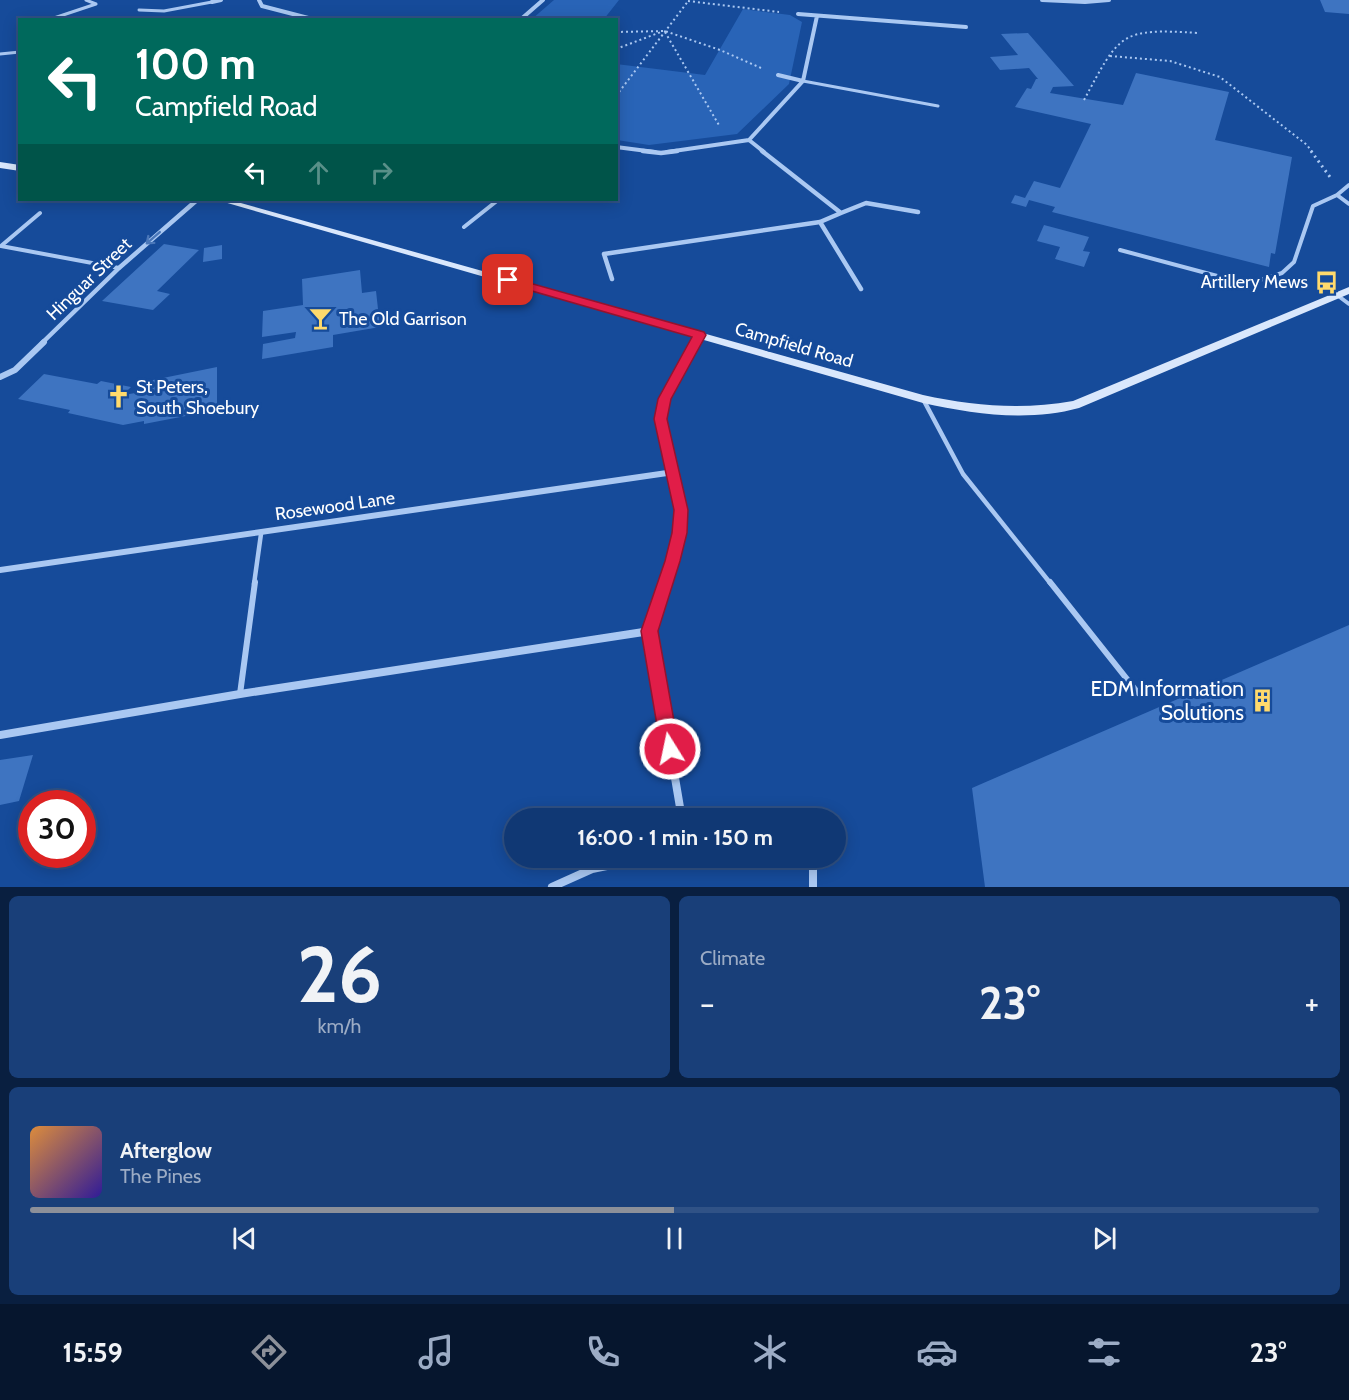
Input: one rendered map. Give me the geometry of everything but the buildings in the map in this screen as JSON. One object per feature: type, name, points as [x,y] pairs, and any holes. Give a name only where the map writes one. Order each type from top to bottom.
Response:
[{"type":"street","points":[[212,2],[221,0]]},
{"type":"street","points":[[259,0],[262,6],[308,18]]},
{"type":"street","points":[[522,18],[543,0]]},
{"type":"street","points":[[1042,0],[1085,2],[1109,0]]},
{"type":"street","points":[[798,14],[966,27]]},
{"type":"street","points":[[618,147],[661,153],[749,140],[803,81],[817,16]]},
{"type":"street","points":[[778,75],[803,81]]},
{"type":"street","points":[[749,140],[841,213]]},
{"type":"street","points":[[0,165],[18,168]]},
{"type":"street","name":"Hinguar Street","points":[[0,377],[15,370],[119,268],[196,201]]},
{"type":"street","name":"Campfield Road","points":[[226,201],[923,399],[947,405],[999,411],[1054,410],[1075,405],[1349,291]]},
{"type":"street","points":[[612,279],[604,254],[820,222],[866,203],[918,212]]},
{"type":"street","points":[[820,222],[861,289]]},
{"type":"street","points":[[680,808],[650,631],[680,533],[681,510],[661,419],[665,399],[700,335]]},
{"type":"street","name":"Rosewood Lane","points":[[0,570],[261,534],[674,472]]},
{"type":"street","points":[[0,735],[240,694],[650,631]]},
{"type":"street","points":[[552,887],[597,868]]},
{"type":"street","points":[[813,868],[813,887]]},
{"type":"lane","points":[[54,18],[96,4],[86,0]]},
{"type":"lane","points":[[139,10],[164,11],[212,2]]},
{"type":"lane","points":[[0,54],[18,52]]},
{"type":"lane","points":[[803,81],[938,106]]},
{"type":"lane","points":[[1120,250],[1236,281],[1257,281],[1282,273],[1294,262],[1313,206],[1339,193],[1349,185]]},
{"type":"lane","points":[[1339,193],[1349,204]]},
{"type":"lane","points":[[464,227],[497,201]]},
{"type":"lane","points":[[40,213],[1,246],[119,268]]},
{"type":"lane","points":[[1337,296],[1349,304]]},
{"type":"lane","points":[[923,399],[963,474],[1138,693]]},
{"type":"lane","points":[[240,694],[261,534]]},
{"type":"path","points":[[618,93],[688,1],[798,14]]},
{"type":"path","points":[[618,49],[665,31]]},
{"type":"path","points":[[665,31],[730,144]]},
{"type":"path","points":[[618,32],[665,31],[720,50],[778,75]]},
{"type":"path","points":[[1084,100],[1110,56],[1126,38],[1162,31],[1198,33]]},
{"type":"path","points":[[1110,56],[1170,61],[1220,77],[1307,145],[1339,193]]},
{"type":"shaded area","points":[[554,0],[619,0],[605,18],[533,18]]},
{"type":"shaded area","points":[[743,9],[790,15],[802,22],[789,84],[737,134],[649,145],[618,140],[618,64],[705,75]]},
{"type":"place","name":"Artillery Mews","points":[[1326,282]]},
{"type":"place","name":"The Old Garrison","points":[[321,319]]},
{"type":"place","name":"St Peters, South Shoebury","points":[[118,397]]},
{"type":"place","name":"EDM Information Solutions","points":[[1262,700]]},
{"type":"route","points":[[508,280],[700,335],[665,399],[661,419],[681,510],[680,533],[673,561],[650,631],[670,749]]}]
